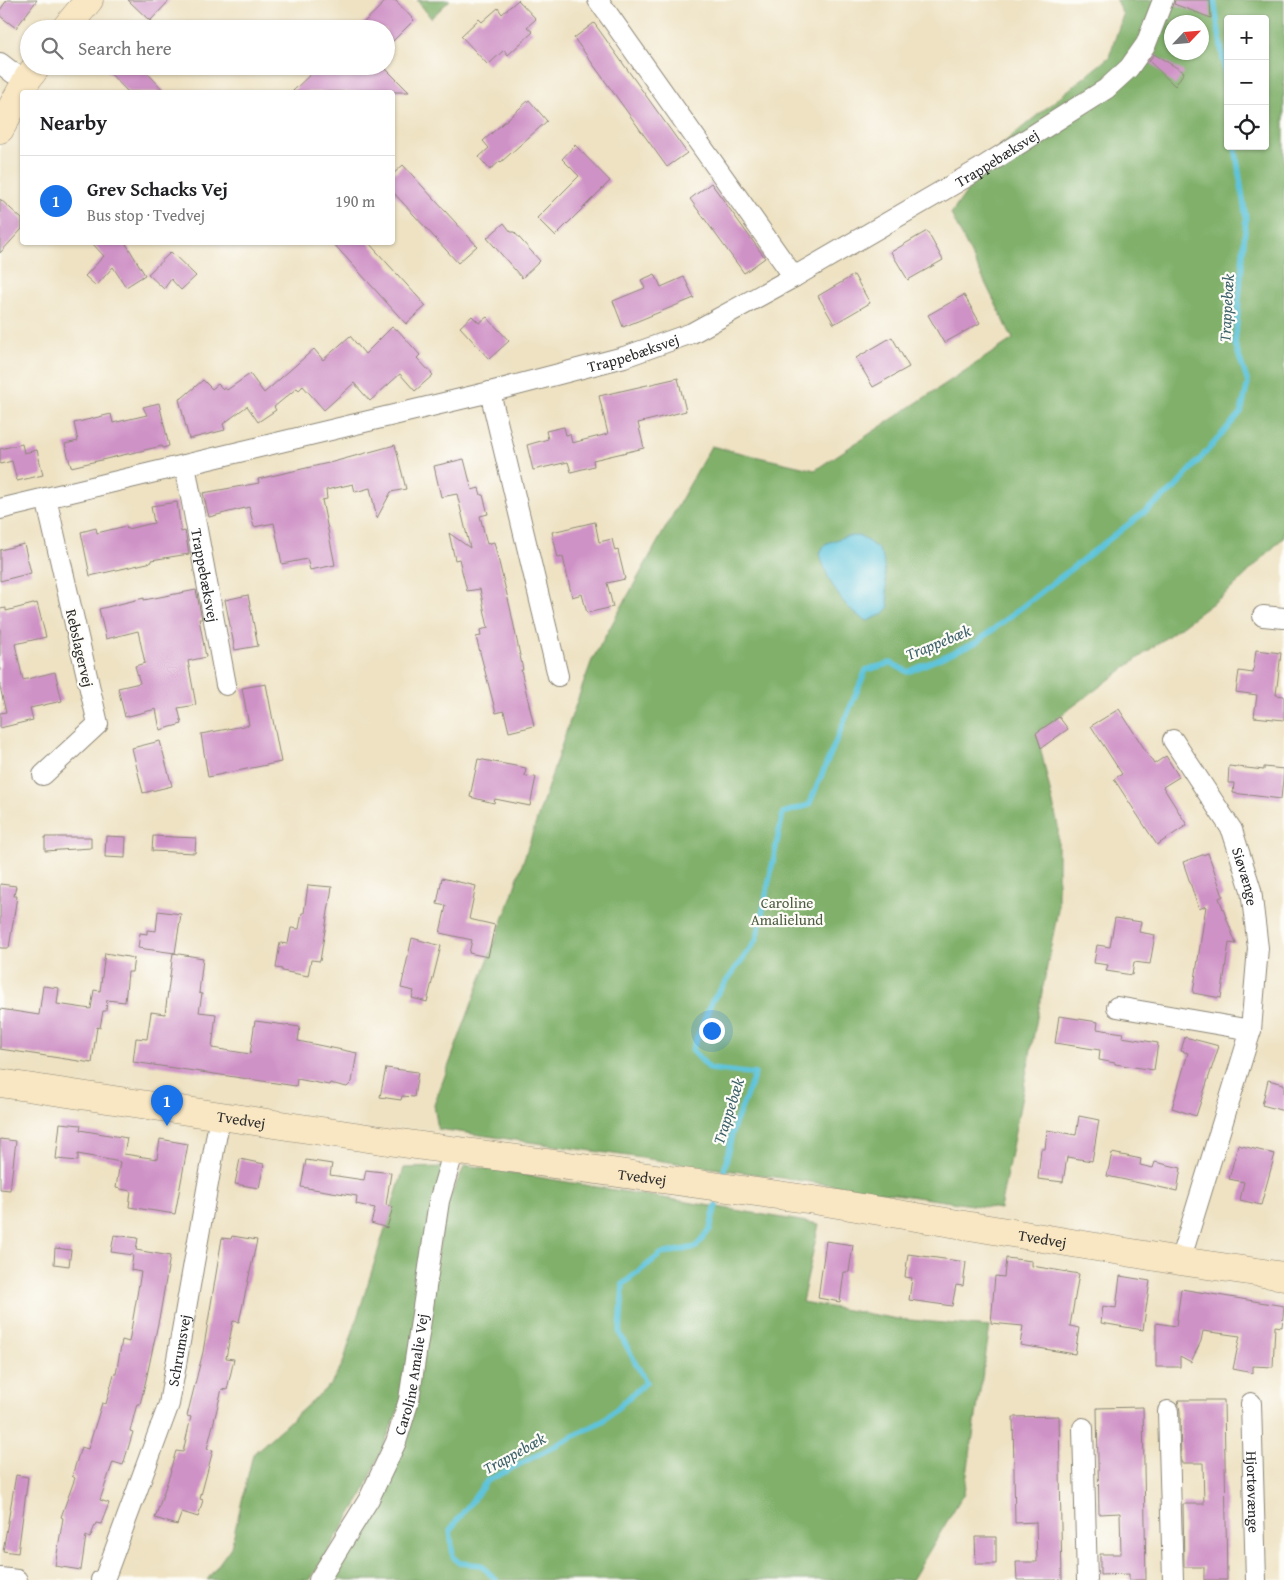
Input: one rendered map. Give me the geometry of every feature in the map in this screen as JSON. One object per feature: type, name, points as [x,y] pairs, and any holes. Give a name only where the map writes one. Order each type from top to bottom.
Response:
[{"type":"street","points":[[72,20],[89,0]]},
{"type":"street","points":[[598,0],[794,277]]},
{"type":"street","name":"Trappebæksvej","points":[[0,509],[490,392],[624,357],[692,334],[978,170],[1106,89],[1129,68],[1146,44],[1163,0]]},
{"type":"street","points":[[0,62],[14,73],[20,73]]},
{"type":"street","points":[[22,90],[30,75]]},
{"type":"street","points":[[0,129],[20,93]]},
{"type":"street","points":[[490,392],[558,676]]},
{"type":"street","name":"Trappebæksvej","points":[[185,465],[226,685]]},
{"type":"street","name":"Rebslagervej","points":[[43,775],[98,724],[46,498]]},
{"type":"street","points":[[1262,616],[1284,618]]},
{"type":"street","name":"Siøvænge","points":[[1173,740],[1232,830],[1251,890],[1258,948],[1251,1030],[1180,1261]]},
{"type":"street","points":[[1117,1007],[1251,1030]]},
{"type":"street","name":"Tvedvej","points":[[0,1083],[454,1150],[814,1200],[1180,1261],[1284,1276]]},
{"type":"street","name":"Schrumsvej","points":[[103,1579],[169,1404],[220,1116]]},
{"type":"street","name":"Caroline Amalie Vej","points":[[318,1580],[369,1499],[396,1442],[409,1400],[439,1201],[454,1150]]},
{"type":"street","name":"Hjortøvænge","points":[[1251,1403],[1256,1580]]},
{"type":"street","points":[[1168,1410],[1173,1580]]},
{"type":"street","points":[[1083,1428],[1087,1580]]},
{"type":"street","points":[[0,1578],[17,1580]]},
{"type":"green space","points":[[417,0],[450,0],[431,18]]},
{"type":"green space","name":"Caroline Amalielund","points":[[1116,0],[1284,0],[1284,537],[1229,591],[1037,733],[1058,826],[1058,910],[1000,1209],[438,1129],[434,1105],[511,898],[592,660],[711,446],[815,470],[1013,339],[951,214],[997,148],[1109,57],[1123,15]]},
{"type":"green space","points":[[465,1165],[819,1224],[802,1302],[898,1319],[990,1327],[964,1493],[912,1580],[331,1580],[380,1502],[406,1440],[446,1206]]},
{"type":"green space","points":[[443,1167],[403,1399],[363,1494],[310,1580],[207,1580],[231,1547],[253,1454],[331,1384],[343,1363],[404,1168]]},
{"type":"water","points":[[846,536],[861,536],[878,549],[883,558],[889,608],[883,614],[868,621],[851,610],[837,593],[826,572],[820,553],[825,544]]},
{"type":"building","points":[[7,0],[37,0],[22,20],[20,20],[16,28],[0,16],[0,10]]},
{"type":"building","points":[[128,0],[170,0],[151,20]]},
{"type":"building","points":[[387,0],[395,0],[414,20],[395,39],[395,20],[366,20]]},
{"type":"building","points":[[518,0],[536,19],[527,27],[533,32],[508,55],[504,50],[488,65],[461,36],[479,19],[482,22],[498,8],[502,14]]},
{"type":"building","points":[[1175,0],[1210,0],[1211,18],[1209,15],[1203,15],[1174,4]]},
{"type":"building","points":[[594,23],[687,153],[667,167],[574,38]]},
{"type":"building","points":[[1154,54],[1184,72],[1175,86],[1149,61]]},
{"type":"building","points":[[112,75],[149,75],[163,90],[126,90]]},
{"type":"building","points":[[310,75],[392,75],[409,92],[395,92],[395,90],[294,90]]},
{"type":"building","points":[[529,100],[547,121],[490,170],[479,157],[489,148],[483,141]]},
{"type":"building","points":[[575,145],[610,181],[555,236],[537,218],[579,176],[562,159]]},
{"type":"building","points":[[403,165],[477,246],[458,263],[395,194],[395,172]]},
{"type":"building","points":[[711,183],[765,258],[744,273],[690,199]]},
{"type":"building","points":[[0,199],[20,217],[20,231],[0,253]]},
{"type":"building","points":[[504,223],[540,261],[522,278],[487,238]]},
{"type":"building","points":[[927,231],[943,260],[908,280],[891,252]]},
{"type":"building","points":[[94,245],[127,245],[145,275],[126,287],[113,267],[96,286],[85,276],[104,256]]},
{"type":"building","points":[[335,245],[371,245],[426,306],[406,324]]},
{"type":"building","points":[[171,252],[196,276],[181,290],[171,279],[164,289],[148,274]]},
{"type":"building","points":[[655,274],[661,287],[684,277],[694,298],[623,327],[613,301],[645,288],[641,280]]},
{"type":"building","points":[[854,275],[870,303],[834,324],[818,296]]},
{"type":"building","points":[[964,295],[980,323],[944,343],[928,315]]},
{"type":"building","points":[[472,316],[479,323],[487,317],[509,341],[489,359],[460,327]]},
{"type":"building","points":[[392,327],[397,329],[420,355],[417,358],[433,375],[415,391],[400,374],[370,401],[354,383],[324,410],[303,386],[299,390],[297,388],[274,407],[276,410],[258,422],[247,406],[223,424],[225,430],[189,439],[179,399],[203,380],[212,389],[218,384],[227,390],[250,374],[264,393],[314,349],[323,360],[350,336],[365,354]]},
{"type":"building","points":[[892,337],[909,367],[873,387],[856,358]]},
{"type":"building","points":[[678,378],[686,411],[638,423],[644,448],[593,460],[594,466],[571,472],[568,462],[533,470],[527,445],[548,439],[546,431],[564,427],[566,435],[570,434],[572,443],[608,434],[599,396]]},
{"type":"building","points":[[159,403],[169,446],[71,467],[65,444],[78,441],[74,423],[111,414],[113,423],[147,415],[143,407]]},
{"type":"building","points":[[22,444],[24,453],[37,450],[43,475],[17,481],[12,461],[0,464],[0,449]]},
{"type":"building","points":[[395,445],[406,489],[391,492],[377,518],[370,488],[355,492],[353,484],[326,490],[327,499],[322,500],[335,565],[310,570],[307,559],[282,564],[274,523],[254,527],[249,507],[209,517],[203,493],[259,483],[258,479],[333,462]]},
{"type":"building","points":[[464,459],[472,490],[479,488],[488,514],[480,516],[487,544],[494,542],[510,607],[523,670],[521,670],[534,726],[509,732],[504,711],[496,713],[476,637],[481,636],[480,630],[488,628],[480,589],[467,591],[459,559],[455,560],[449,533],[470,548],[457,494],[441,497],[434,466]]},
{"type":"building","points":[[177,502],[181,532],[185,531],[189,554],[151,560],[152,562],[90,576],[81,532],[96,528],[97,533],[126,526],[127,529],[154,523],[151,506]]},
{"type":"building","points":[[595,522],[599,542],[612,539],[615,551],[618,550],[625,579],[607,583],[613,607],[587,613],[582,594],[572,597],[563,557],[558,558],[552,532]]},
{"type":"building","points":[[24,544],[31,573],[0,581],[0,550]]},
{"type":"building","points":[[196,590],[202,619],[199,619],[206,657],[188,661],[196,705],[178,708],[182,724],[160,730],[156,709],[125,717],[118,688],[140,683],[135,666],[145,663],[138,631],[106,639],[99,609],[144,598],[144,600]]},
{"type":"building","points":[[248,595],[258,646],[235,650],[225,600]]},
{"type":"building","points":[[37,603],[46,637],[15,644],[23,680],[55,672],[62,701],[30,708],[33,720],[0,728],[0,713],[6,712],[0,687],[0,609],[6,608],[6,611]]},
{"type":"building","points":[[1256,650],[1281,653],[1276,695],[1284,696],[1284,720],[1254,717],[1257,695],[1236,692],[1239,671],[1253,673]]},
{"type":"building","points":[[266,684],[281,762],[208,777],[201,734],[249,725],[242,688]]},
{"type":"building","points":[[1119,709],[1154,764],[1166,756],[1179,777],[1163,787],[1187,825],[1157,845],[1114,779],[1122,774],[1091,726]]},
{"type":"building","points":[[1059,717],[1068,729],[1041,748],[1036,733]]},
{"type":"building","points":[[160,741],[172,786],[143,793],[132,748]]},
{"type":"building","points":[[478,759],[526,768],[525,776],[536,777],[530,806],[495,799],[494,803],[470,797]]},
{"type":"building","points":[[1229,766],[1264,770],[1264,767],[1284,769],[1281,799],[1233,793],[1234,783],[1228,783]]},
{"type":"building","points":[[106,836],[126,837],[125,858],[105,857]]},
{"type":"building","points":[[153,836],[196,838],[195,853],[152,851]]},
{"type":"building","points":[[45,837],[91,837],[91,848],[45,851]]},
{"type":"building","points":[[1208,853],[1223,896],[1219,898],[1236,944],[1229,943],[1221,998],[1193,993],[1206,906],[1199,909],[1183,862]]},
{"type":"building","points":[[442,878],[476,886],[469,919],[495,925],[488,957],[469,953],[472,940],[440,933],[446,906],[437,904]]},
{"type":"building","points":[[0,884],[16,886],[14,896],[17,896],[9,948],[0,948]]},
{"type":"building","points":[[308,885],[332,887],[320,961],[311,960],[308,976],[276,968],[280,943],[288,944],[291,928],[299,929],[302,913],[304,913]]},
{"type":"building","points":[[158,911],[181,914],[175,953],[138,948],[140,933],[147,934],[147,930],[156,931]]},
{"type":"building","points":[[1115,918],[1141,922],[1139,932],[1155,935],[1150,964],[1134,962],[1132,975],[1106,971],[1108,965],[1094,963],[1097,945],[1110,947]]},
{"type":"building","points":[[412,938],[441,946],[427,1002],[412,998],[414,991],[401,988]]},
{"type":"building","points":[[105,953],[134,958],[132,972],[128,972],[125,1002],[107,1000],[106,1011],[103,1011],[100,1028],[97,1027],[92,1063],[0,1049],[0,1009],[39,1015],[43,986],[59,988],[57,1004],[91,1009],[94,990],[100,991]]},
{"type":"building","points":[[173,953],[203,958],[199,993],[202,994],[199,1012],[216,1014],[212,1048],[250,1054],[255,1021],[300,1027],[298,1041],[357,1053],[352,1082],[347,1087],[297,1079],[296,1086],[133,1062],[136,1038],[147,1039],[151,1012],[165,1014]]},
{"type":"building","points":[[1059,1016],[1098,1022],[1097,1029],[1123,1033],[1122,1037],[1158,1043],[1154,1070],[1099,1060],[1100,1050],[1055,1043]]},
{"type":"building","points":[[1185,1037],[1219,1046],[1196,1116],[1172,1108],[1188,1053],[1181,1051]]},
{"type":"building","points":[[386,1068],[418,1072],[414,1097],[402,1096],[401,1100],[380,1097]]},
{"type":"building","points":[[1268,1080],[1284,1084],[1284,1111],[1262,1105]]},
{"type":"building","points":[[1079,1116],[1099,1120],[1092,1161],[1067,1157],[1063,1182],[1038,1179],[1041,1149],[1045,1149],[1047,1130],[1076,1135]]},
{"type":"building","points":[[60,1123],[81,1125],[80,1130],[127,1138],[124,1154],[157,1159],[160,1139],[188,1144],[175,1214],[129,1207],[131,1191],[116,1188],[120,1162],[78,1154],[78,1161],[56,1159]]},
{"type":"building","points":[[0,1139],[16,1141],[10,1190],[0,1189]]},
{"type":"building","points":[[1238,1145],[1275,1154],[1261,1205],[1240,1200],[1244,1182],[1229,1179]]},
{"type":"building","points":[[1112,1153],[1141,1159],[1140,1165],[1153,1168],[1155,1162],[1181,1168],[1177,1191],[1107,1176]]},
{"type":"building","points":[[240,1159],[264,1164],[259,1188],[235,1184]]},
{"type":"building","points":[[306,1160],[332,1164],[330,1175],[364,1180],[366,1170],[391,1173],[386,1205],[393,1207],[387,1228],[371,1223],[375,1208],[356,1204],[357,1196],[301,1187]]},
{"type":"building","points":[[114,1235],[138,1238],[136,1250],[170,1256],[146,1380],[130,1431],[133,1432],[123,1465],[113,1462],[100,1500],[109,1503],[101,1524],[96,1523],[90,1538],[86,1536],[81,1570],[55,1566],[63,1518],[61,1517],[75,1478],[72,1476],[81,1447],[88,1449],[102,1403],[106,1404],[114,1374],[116,1374],[122,1340],[129,1342],[141,1272],[131,1270],[133,1255],[111,1252]]},
{"type":"building","points":[[232,1236],[257,1240],[239,1322],[233,1321],[226,1358],[234,1359],[227,1390],[222,1389],[207,1449],[213,1450],[200,1499],[203,1500],[198,1517],[182,1512],[177,1525],[155,1518],[176,1451],[183,1452],[191,1417],[187,1416],[203,1352],[222,1238],[231,1239]]},
{"type":"building","points":[[826,1241],[853,1245],[849,1272],[844,1272],[840,1302],[818,1298]]},
{"type":"building","points":[[55,1248],[71,1250],[69,1266],[54,1264]]},
{"type":"building","points":[[908,1254],[966,1262],[963,1286],[956,1285],[952,1306],[909,1300],[912,1278],[905,1277]]},
{"type":"building","points":[[1006,1258],[1032,1261],[1032,1266],[1079,1274],[1070,1326],[1079,1328],[1075,1354],[1020,1345],[1023,1326],[991,1323],[995,1276],[1004,1277]]},
{"type":"building","points":[[1120,1276],[1150,1281],[1143,1330],[1101,1323],[1103,1306],[1116,1308]]},
{"type":"building","points":[[1181,1289],[1284,1306],[1282,1327],[1275,1326],[1273,1367],[1253,1366],[1253,1373],[1233,1369],[1240,1336],[1203,1331],[1201,1341],[1191,1362],[1180,1356],[1180,1367],[1156,1367],[1156,1323],[1176,1326]]},
{"type":"building","points":[[1178,1400],[1224,1400],[1227,1580],[1204,1580],[1204,1567],[1184,1567],[1183,1504],[1204,1504],[1203,1463],[1181,1463]]},
{"type":"building","points":[[1143,1407],[1146,1580],[1129,1580],[1129,1574],[1100,1575],[1100,1554],[1121,1554],[1120,1513],[1099,1514],[1097,1408]]},
{"type":"building","points":[[1059,1416],[1062,1580],[1017,1580],[1016,1562],[1037,1562],[1036,1522],[1015,1523],[1013,1417]]},
{"type":"building","points":[[16,1475],[28,1477],[18,1553],[3,1551]]},
{"type":"building","points":[[975,1537],[996,1537],[996,1564],[976,1564]]},
{"type":"waterway","name":"Trappebæk","points":[[1214,0],[1224,66]]},
{"type":"waterway","name":"Trappebæk","points":[[724,1171],[733,1129],[755,1074],[710,1069],[692,1050],[712,1001],[757,939],[783,813],[809,805],[866,670],[891,663],[908,672],[977,642],[1174,489],[1241,412],[1248,383],[1235,344],[1246,219],[1236,150]]},
{"type":"waterway","name":"Trappebæk","points":[[496,1580],[481,1565],[460,1563],[453,1557],[450,1530],[487,1481],[603,1421],[646,1382],[620,1334],[623,1284],[661,1254],[696,1247],[710,1229],[716,1205]]},
{"type":"place","name":"Grev Schacks Vej","points":[[167,1126]]}]
